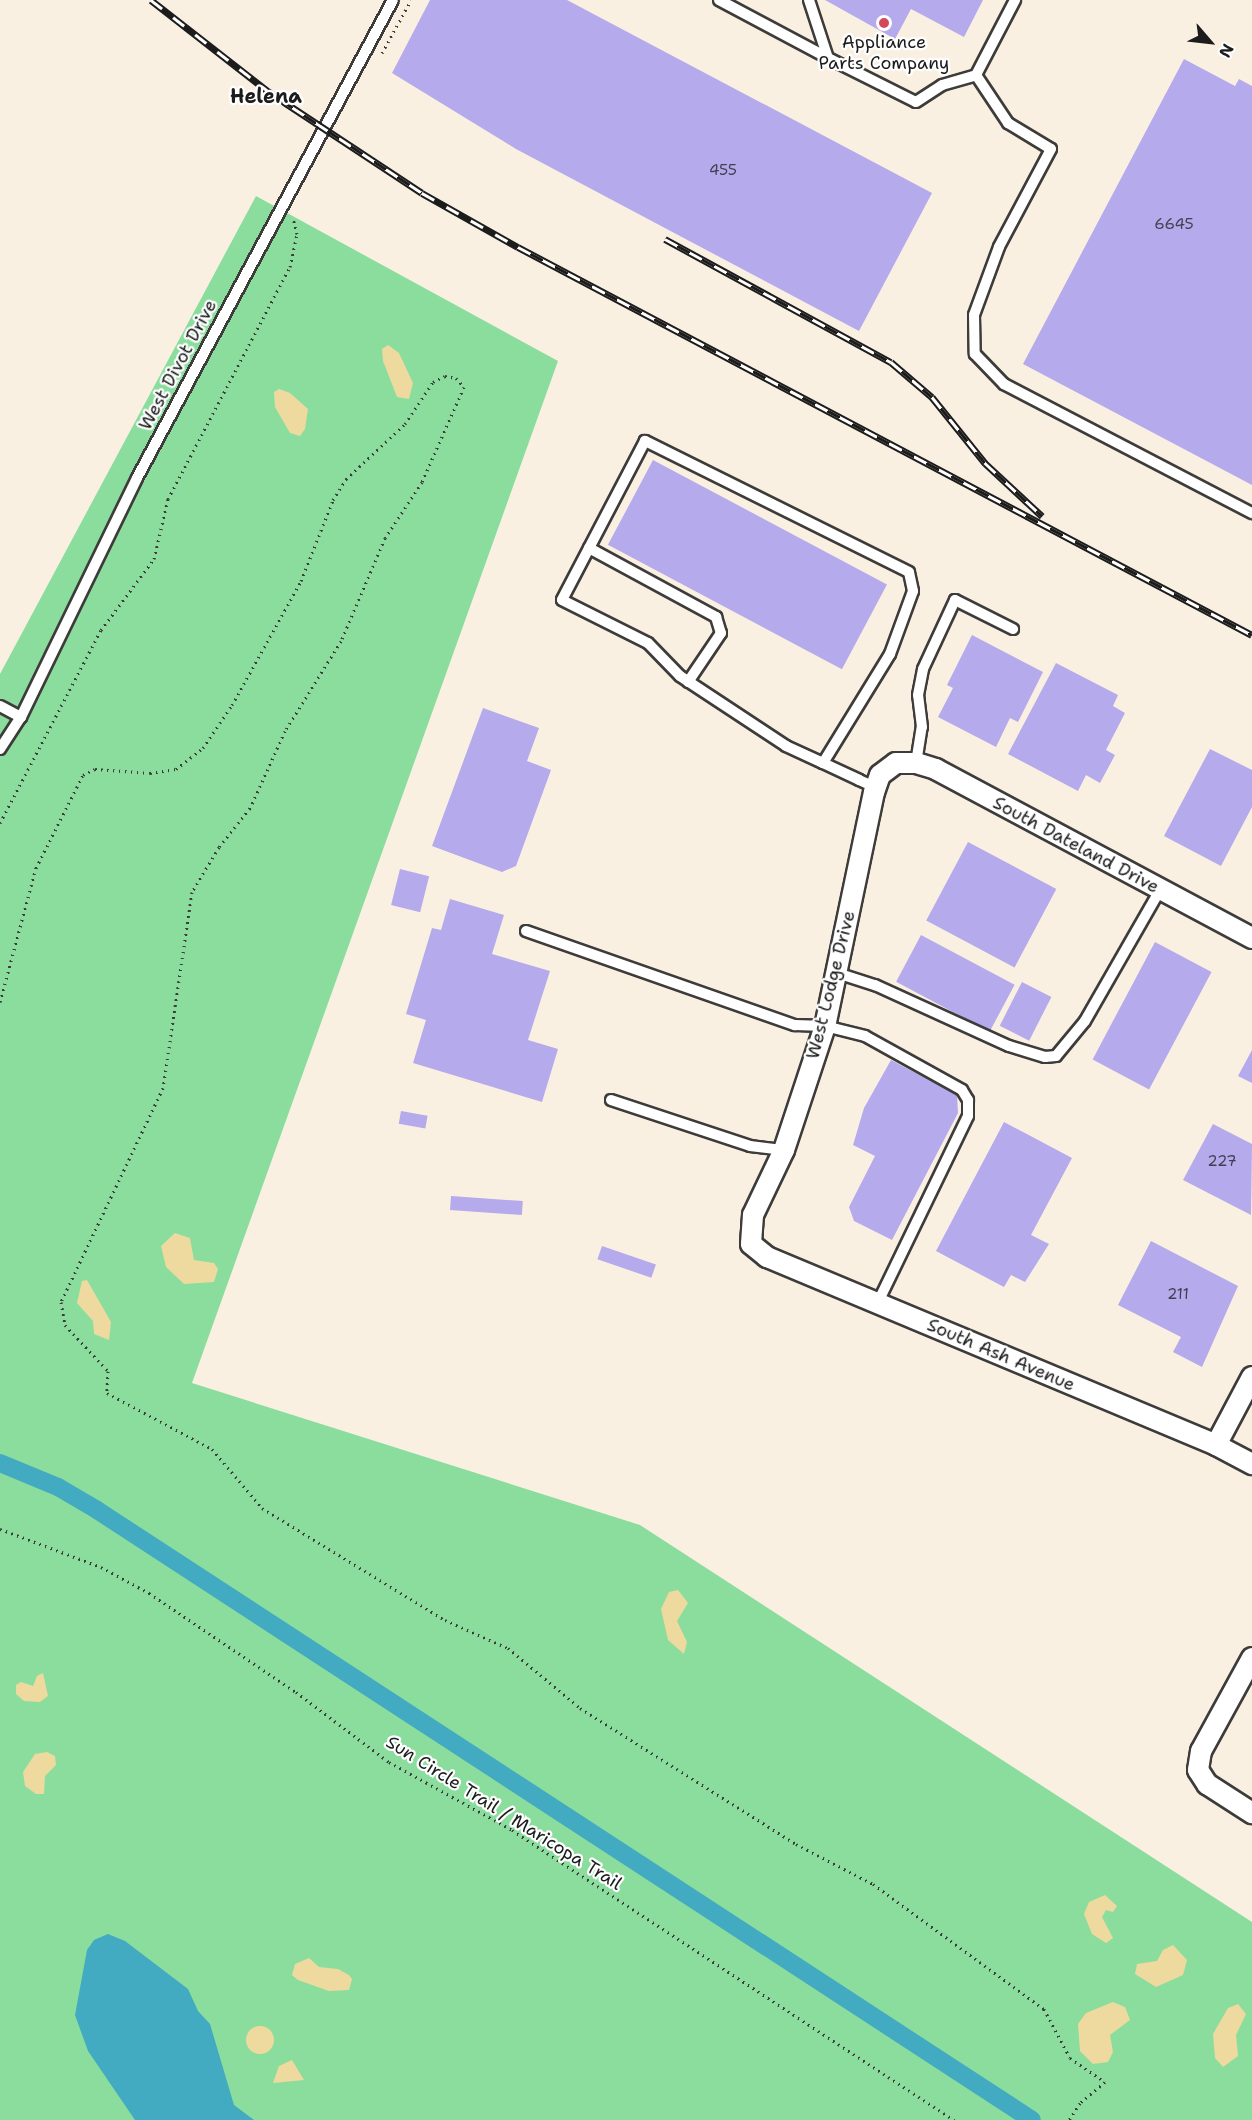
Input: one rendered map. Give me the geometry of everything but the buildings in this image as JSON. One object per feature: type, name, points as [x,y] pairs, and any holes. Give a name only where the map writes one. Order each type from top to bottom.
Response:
[{"type":"street","name":"South Dateland Drive","points":[[896,763],[916,763],[936,769],[1252,938]]},
{"type":"street","name":"West Lodge Drive","points":[[751,1244],[753,1215],[784,1150],[825,1026],[875,787],[880,775],[896,763]]},
{"type":"street","name":"South Ash Avenue","points":[[751,1244],[767,1257],[1216,1445],[1252,1464]]},
{"type":"street","points":[[1216,1445],[1252,1377]]},
{"type":"street","points":[[1252,1658],[1201,1752],[1198,1770],[1207,1784],[1252,1813]]},
{"type":"lane","name":"West Divot Drive","points":[[0,749],[21,717],[137,478],[287,193],[393,0]]},
{"type":"lane","points":[[719,0],[916,102],[942,85],[976,75],[1015,0]]},
{"type":"lane","points":[[809,0],[828,58]]},
{"type":"lane","points":[[976,75],[1008,123],[1051,149],[999,246],[974,315],[975,354],[1004,384],[1252,513]]},
{"type":"lane","points":[[823,763],[890,654],[913,591],[909,572],[839,540],[645,441],[562,600],[648,643],[688,682],[742,719],[823,763],[875,787]]},
{"type":"lane","points":[[589,548],[716,617],[721,633],[688,682]]},
{"type":"lane","points":[[916,763],[922,727],[918,695],[923,669],[955,600],[1013,629]]},
{"type":"lane","points":[[0,706],[21,717]]},
{"type":"lane","points":[[837,973],[875,985],[1009,1046],[1045,1057],[1056,1056],[1085,1021],[1160,890]]},
{"type":"lane","points":[[526,931],[795,1025],[825,1026],[864,1036],[963,1090],[968,1100],[968,1116],[877,1304]]},
{"type":"lane","points":[[611,1100],[750,1146],[784,1150]]},
{"type":"path","points":[[0,824],[101,630],[154,559],[168,499],[290,267],[297,234],[287,193]]},
{"type":"path","points":[[0,1002],[36,868],[82,775],[95,769],[150,773],[176,769],[203,748],[232,705],[302,581],[333,500],[346,479],[405,424],[433,382],[445,376],[456,378],[464,387],[460,398],[422,482],[385,538],[341,641],[285,730],[250,808],[219,847],[192,892],[164,1088],[61,1302],[64,1325],[108,1371],[107,1394],[212,1449],[262,1508],[445,1620],[507,1648],[580,1708],[796,1844],[873,1884],[1044,2009],[1070,2058],[1105,2082],[1080,2103],[1069,2120]]},
{"type":"path","name":"Sun Circle Trail / Maricopa Trail","points":[[0,1529],[101,1567],[149,1593],[296,1692],[389,1762],[512,1830],[954,2120]]},
{"type":"green space","points":[[256,196],[558,361],[192,1383],[640,1525],[1252,1922],[1252,2120],[0,2120],[0,674]]},
{"type":"sand","points":[[388,345],[399,353],[413,383],[409,399],[397,397],[383,361],[382,349]]},
{"type":"sand","points":[[279,389],[290,393],[308,409],[305,429],[300,436],[290,433],[275,407],[274,392]]},
{"type":"sand","points":[[175,1233],[190,1238],[194,1260],[214,1263],[218,1269],[214,1282],[184,1284],[166,1267],[161,1246]]},
{"type":"sand","points":[[87,1280],[111,1322],[109,1340],[94,1334],[93,1321],[77,1303],[82,1281]]},
{"type":"sand","points":[[678,1590],[688,1603],[677,1621],[687,1642],[684,1654],[668,1640],[661,1609],[669,1592]]},
{"type":"sand","points":[[43,1673],[48,1696],[40,1702],[24,1701],[16,1694],[16,1685],[21,1682],[33,1686],[37,1676]]},
{"type":"sand","points":[[47,1752],[55,1756],[56,1765],[45,1776],[44,1794],[36,1794],[25,1786],[23,1772],[35,1754]]},
{"type":"sand","points":[[1105,1895],[1117,1906],[1113,1912],[1106,1910],[1102,1917],[1113,1938],[1106,1943],[1092,1934],[1084,1914],[1089,1902]]},
{"type":"sand","points":[[1173,1945],[1187,1960],[1183,1975],[1156,1987],[1135,1974],[1137,1964],[1157,1961],[1163,1950]]},
{"type":"sand","points":[[309,1958],[319,1967],[338,1969],[349,1975],[352,1979],[349,1990],[329,1991],[298,1980],[292,1975],[295,1964]]},
{"type":"sand","points":[[1113,2002],[1125,2007],[1130,2020],[1110,2035],[1113,2052],[1108,2062],[1093,2064],[1080,2051],[1078,2024],[1086,2013]]},
{"type":"sand","points":[[1238,2004],[1246,2014],[1236,2035],[1238,2056],[1223,2067],[1215,2058],[1213,2034],[1228,2008]]},
{"type":"sand","points":[[260,2026],[270,2030],[274,2040],[270,2050],[260,2054],[250,2050],[246,2040],[250,2030]]},
{"type":"sand","points":[[292,2060],[304,2080],[273,2083],[279,2066]]},
{"type":"water","points":[[108,1934],[125,1941],[188,1989],[198,2011],[210,2024],[234,2105],[254,2120],[135,2120],[88,2051],[75,2015],[87,1950],[94,1940]]},
{"type":"waterway","points":[[0,1463],[58,1487],[97,1510],[1032,2120]]},
{"type":"railway","points":[[151,0],[269,92],[422,193],[518,247],[1252,635]]},
{"type":"railway","points":[[665,239],[891,362],[932,397],[985,463],[1042,516]]},
{"type":"place","name":"Appliance Parts Company","points":[[884,23]]},
{"type":"district","name":"Helena","points":[[266,96]]}]
